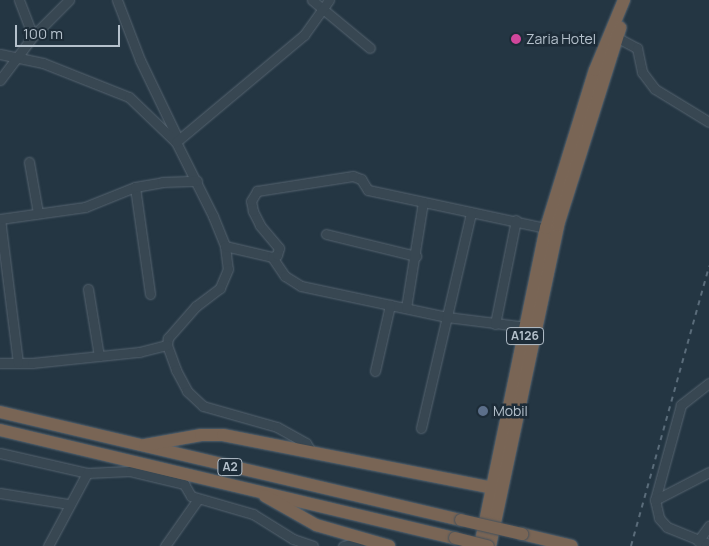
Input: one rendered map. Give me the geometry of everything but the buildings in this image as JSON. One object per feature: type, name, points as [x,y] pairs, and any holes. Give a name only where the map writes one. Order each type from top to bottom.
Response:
[{"type":"highway","name":"A126","points":[[480,546],[494,488],[546,228],[595,70],[624,0]]},
{"type":"highway","name":"A126","points":[[489,546],[558,225],[616,37],[632,0]]},
{"type":"highway","name":"A2","points":[[0,412],[134,445],[572,546]]},
{"type":"highway","name":"A2","points":[[0,430],[489,546]]},
{"type":"highway","points":[[134,445],[212,434],[494,488]]},
{"type":"highway","points":[[247,488],[316,525],[389,546]]},
{"type":"highway","points":[[336,509],[340,492]]},
{"type":"street","points":[[19,0],[33,36]]},
{"type":"street","points":[[0,80],[20,56],[33,36],[69,0]]},
{"type":"street","points":[[116,0],[140,60],[197,181],[225,246],[228,269],[224,282],[171,333],[167,345],[184,387],[198,402],[218,412],[277,427],[306,444],[312,453]]},
{"type":"street","points":[[312,0],[326,4],[370,48]]},
{"type":"street","points":[[177,140],[304,35],[326,4]]},
{"type":"street","points":[[616,37],[637,48],[642,72],[654,90],[709,122]]},
{"type":"street","points":[[0,44],[3,54],[20,56],[129,97],[177,140]]},
{"type":"street","points":[[29,162],[38,214]]},
{"type":"street","points":[[272,257],[279,248],[260,225],[253,211],[251,201],[257,190],[353,176],[361,179],[368,190],[471,213],[516,220],[546,228]]},
{"type":"street","points":[[18,363],[0,219],[85,207],[135,187],[162,182],[197,181]]},
{"type":"street","points":[[135,187],[150,294]]},
{"type":"street","points":[[406,308],[416,256],[423,202]]},
{"type":"street","points":[[421,428],[471,213]]},
{"type":"street","points":[[495,324],[516,220]]},
{"type":"street","points":[[326,234],[416,256]]},
{"type":"street","points":[[225,246],[272,257],[285,276],[301,286],[446,317],[526,326]]},
{"type":"street","points":[[88,289],[99,356]]},
{"type":"street","points":[[375,371],[390,305]]},
{"type":"street","points":[[0,363],[99,356],[167,345]]},
{"type":"street","points":[[709,383],[681,405],[655,500],[663,524],[709,544]]},
{"type":"street","points":[[0,453],[87,473],[130,471],[184,484],[191,496],[253,514],[293,539],[313,546]]},
{"type":"street","points":[[655,500],[709,472]]},
{"type":"street","points":[[48,546],[87,473]]},
{"type":"street","points":[[0,493],[69,504]]},
{"type":"street","points":[[164,546],[198,498]]},
{"type":"street","points":[[698,540],[709,526]]},
{"type":"street","points":[[348,545],[366,540]]},
{"type":"railway","points":[[631,546],[709,266]]},
{"type":"place","name":"Zaria Hotel","points":[[516,39]]},
{"type":"place","name":"Mobil","points":[[483,411]]}]
